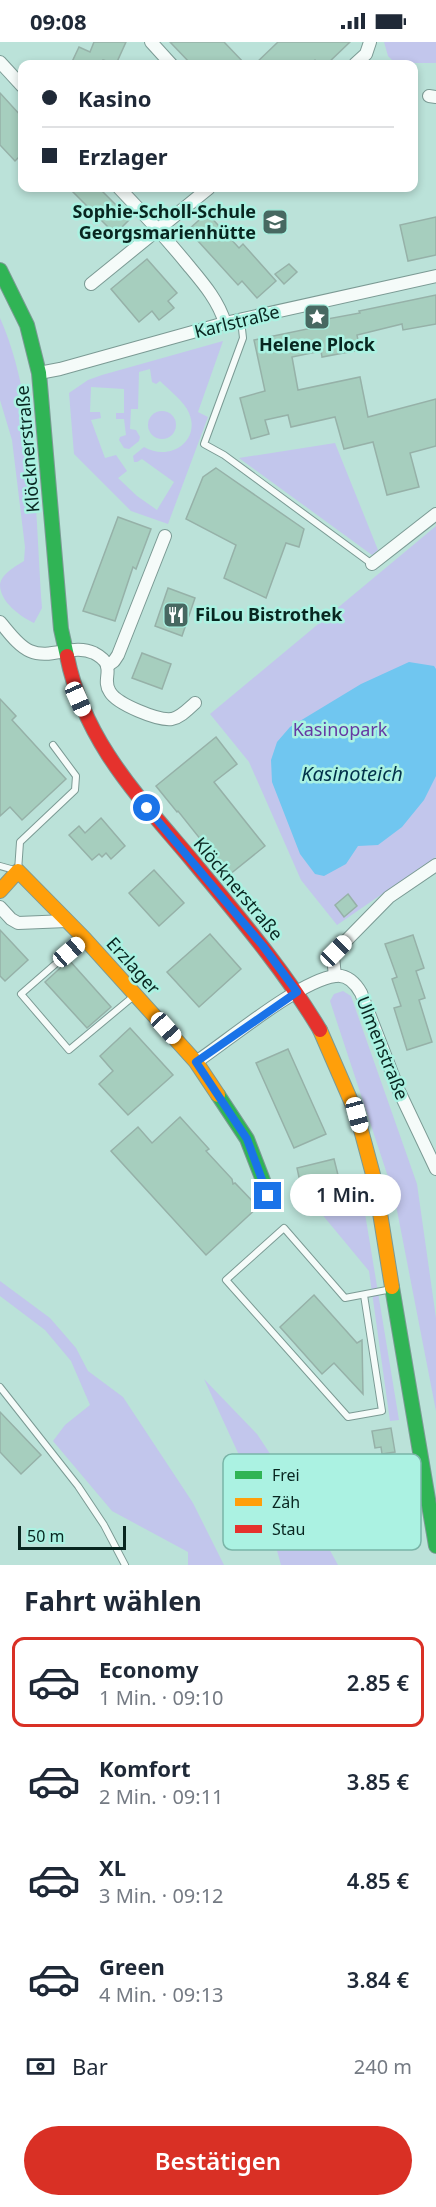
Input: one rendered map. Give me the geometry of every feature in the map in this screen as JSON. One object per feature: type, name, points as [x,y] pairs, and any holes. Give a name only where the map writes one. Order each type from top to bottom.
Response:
[{"type":"main road","name":"Klöcknerstraße","points":[[0,270],[27,325],[39,373],[57,577],[65,651],[71,676],[89,723],[119,774],[263,946],[297,992],[320,1029],[357,1115],[375,1182],[421,1454]]},
{"type":"main road","points":[[0,891],[18,871]]},
{"type":"main road","name":"Erzlager","points":[[18,871],[84,938],[196,1062],[247,1139],[268,1196]]},
{"type":"main road","name":"Klöcknerstraße","points":[[421,1456],[436,1543]]},
{"type":"street","points":[[151,42],[167,60]]},
{"type":"street","points":[[359,60],[366,54],[370,42]]},
{"type":"street","points":[[0,62],[18,82]]},
{"type":"street","points":[[123,192],[159,230],[212,294],[225,323]]},
{"type":"street","points":[[91,284],[204,192]]},
{"type":"street","name":"Karlstraße","points":[[39,373],[225,323],[436,276]]},
{"type":"street","points":[[372,564],[436,514]]},
{"type":"street","points":[[107,666],[114,662],[118,655],[165,536]]},
{"type":"street","points":[[0,622],[29,651],[45,654],[85,650],[95,654],[107,666],[109,673],[106,682],[107,689],[125,705],[155,717],[170,719],[183,714],[195,703]]},
{"type":"street","points":[[196,1062],[297,992],[335,976],[333,957],[336,951],[390,897],[436,866]]},
{"type":"street","points":[[0,907],[11,919],[18,922],[67,921]]},
{"type":"street","name":"Ulmenstraße","points":[[335,976],[350,979],[361,993],[399,1091],[436,1169]]},
{"type":"lane","points":[[241,320],[243,338],[204,444],[224,455],[372,564]]},
{"type":"lane","points":[[0,866],[18,871],[20,842],[75,790],[76,776],[53,745]]},
{"type":"lane","points":[[84,938],[21,994],[69,1050],[135,994]]},
{"type":"lane","points":[[364,1294],[382,1411],[348,1417],[226,1280],[284,1228],[345,1298],[364,1294],[392,1289]]},
{"type":"lane","points":[[0,1387],[78,1486],[104,1525],[125,1565]]},
{"type":"green space","points":[[384,42],[436,42],[436,63],[392,60],[388,56]]},
{"type":"green space","points":[[0,318],[12,351],[28,423],[42,608],[34,623],[7,603],[0,585],[6,574],[24,561],[25,547],[12,440],[0,400]]},
{"type":"green space","points":[[223,341],[198,412],[208,417],[168,524],[131,511],[74,454],[69,393],[88,380]],"holes":[[[150,369],[152,382],[156,384],[160,381],[180,400],[187,409],[192,423],[191,432],[181,446],[164,452],[144,447],[133,456],[134,462],[142,459],[174,482],[157,510],[137,496],[118,478],[127,471],[116,455],[105,458],[91,420],[101,418],[100,412],[90,412],[91,387],[124,389],[124,413],[116,413],[116,419],[124,419],[126,435],[120,437],[119,440],[124,448],[129,449],[139,441],[140,437],[136,430],[130,429],[131,409],[138,409],[139,372]]]},
{"type":"green space","points":[[162,411],[172,415],[176,425],[172,435],[162,439],[152,435],[148,425],[152,415]]},
{"type":"green space","points":[[335,443],[378,550],[372,555],[239,458]]},
{"type":"green space","name":"Kasinopark","points":[[436,526],[436,857],[337,925],[301,880],[249,762],[210,714]]},
{"type":"green space","points":[[343,991],[351,996],[417,1184],[436,1318],[436,1411],[394,1195],[330,1001],[334,994]]},
{"type":"green space","points":[[361,1189],[399,1420],[390,1421],[369,1271],[311,1201]]},
{"type":"green space","points":[[0,1281],[50,1318],[76,1348],[88,1371],[123,1397],[193,1503],[224,1565],[188,1565],[188,1552],[112,1511],[53,1441],[65,1425],[90,1405],[71,1361],[45,1330],[0,1296]]},
{"type":"green space","points":[[204,1379],[257,1434],[270,1454],[239,1454]]},
{"type":"green space","points":[[277,1550],[330,1550],[338,1565],[281,1565]]},
{"type":"water","name":"Kasinoteich","points":[[409,662],[434,666],[436,669],[436,776],[424,800],[402,827],[378,845],[358,846],[346,864],[324,876],[315,874],[300,854],[272,782],[271,760],[277,742],[290,727],[361,684]]},
{"type":"building","points":[[94,42],[126,42],[118,60],[73,60],[79,47],[90,52]]},
{"type":"building","points":[[170,42],[224,42],[241,60],[187,60]]},
{"type":"building","points":[[278,42],[350,42],[331,60],[259,60]]},
{"type":"building","points":[[0,93],[18,113],[18,158],[15,161],[0,145]]},
{"type":"building","points":[[73,192],[103,192],[130,219],[115,234]]},
{"type":"building","points":[[207,213],[239,248],[243,244],[276,281],[257,298],[242,281],[238,285],[188,230]]},
{"type":"building","points":[[436,217],[436,255],[408,261],[400,225]]},
{"type":"building","points":[[147,259],[177,293],[168,301],[174,308],[159,320],[152,311],[139,322],[111,289]]},
{"type":"building","points":[[289,264],[297,272],[284,284],[275,274]]},
{"type":"building","points":[[436,295],[436,324],[403,330],[402,324],[357,335],[360,350],[322,357],[321,351],[292,357],[298,390],[360,377],[368,417],[436,399],[436,446],[410,453],[419,487],[387,495],[373,442],[344,449],[335,417],[291,427],[288,415],[265,420],[269,434],[251,439],[240,398],[265,391],[254,340],[317,327],[316,321]]},
{"type":"building","points":[[216,468],[304,529],[299,547],[286,543],[266,598],[224,578],[236,545],[186,519],[203,477]]},
{"type":"building","points":[[118,517],[151,529],[136,569],[133,567],[115,621],[83,611]]},
{"type":"building","points":[[168,588],[195,598],[182,636],[155,626]]},
{"type":"building","points":[[142,653],[171,664],[162,689],[132,678]]},
{"type":"building","points":[[0,699],[16,716],[12,720],[66,779],[22,820],[10,807],[0,816]]},
{"type":"building","points":[[216,737],[237,764],[214,782],[265,846],[229,875],[156,786]]},
{"type":"building","points":[[101,818],[125,846],[111,859],[106,853],[102,857],[99,854],[92,860],[69,835],[79,826],[85,833]]},
{"type":"building","points":[[154,870],[184,903],[159,926],[129,893]]},
{"type":"building","points":[[348,894],[357,906],[344,917],[335,905]]},
{"type":"building","points":[[0,930],[28,960],[5,981],[0,976]]},
{"type":"building","points":[[210,934],[241,969],[199,1007],[167,972]]},
{"type":"building","points":[[413,935],[424,968],[416,971],[425,998],[419,1000],[432,1042],[407,1050],[394,1008],[401,1006],[392,979],[397,977],[385,944]]},
{"type":"building","points":[[69,960],[111,1007],[87,1028],[45,982]]},
{"type":"building","points":[[130,1028],[173,1075],[128,1115],[99,1084],[113,1071],[100,1056]]},
{"type":"building","points":[[288,1049],[326,1134],[294,1148],[256,1063]]},
{"type":"building","points":[[180,1117],[209,1149],[206,1151],[232,1179],[233,1184],[235,1183],[258,1207],[206,1255],[111,1151],[138,1127],[152,1143]]},
{"type":"building","points":[[334,1159],[342,1191],[304,1200],[297,1168]]},
{"type":"building","points":[[314,1295],[357,1343],[362,1340],[363,1394],[334,1363],[322,1374],[280,1327]]},
{"type":"building","points":[[0,1412],[41,1455],[21,1474],[0,1452]]},
{"type":"building","points":[[391,1428],[395,1452],[382,1454],[381,1447],[375,1448],[372,1431]]},
{"type":"traffic: fast","points":[[0,270],[27,325],[39,373],[61,629],[67,656]]},
{"type":"traffic: fast","points":[[218,1095],[247,1139],[269,1196]]},
{"type":"traffic: fast","points":[[392,1287],[420,1454]]},
{"type":"traffic: fast","points":[[421,1458],[436,1546]]},
{"type":"traffic: slow","points":[[0,891],[18,871],[84,938],[196,1062],[218,1095]]},
{"type":"traffic: slow","points":[[320,1030],[357,1115],[375,1182],[392,1287]]},
{"type":"traffic: jam","points":[[67,656],[75,687],[86,715],[115,765],[259,942],[291,985],[320,1030]]},
{"type":"place","name":"Sophie-Scholl-Schule Georgsmarienhütte","points":[[275,222]]},
{"type":"place","name":"Helene Plock","points":[[317,317]]},
{"type":"place","name":"FiLou Bistrothek","points":[[176,615]]},
{"type":"route","points":[[147,808],[263,946],[297,992],[196,1062],[247,1139],[268,1196]]}]
